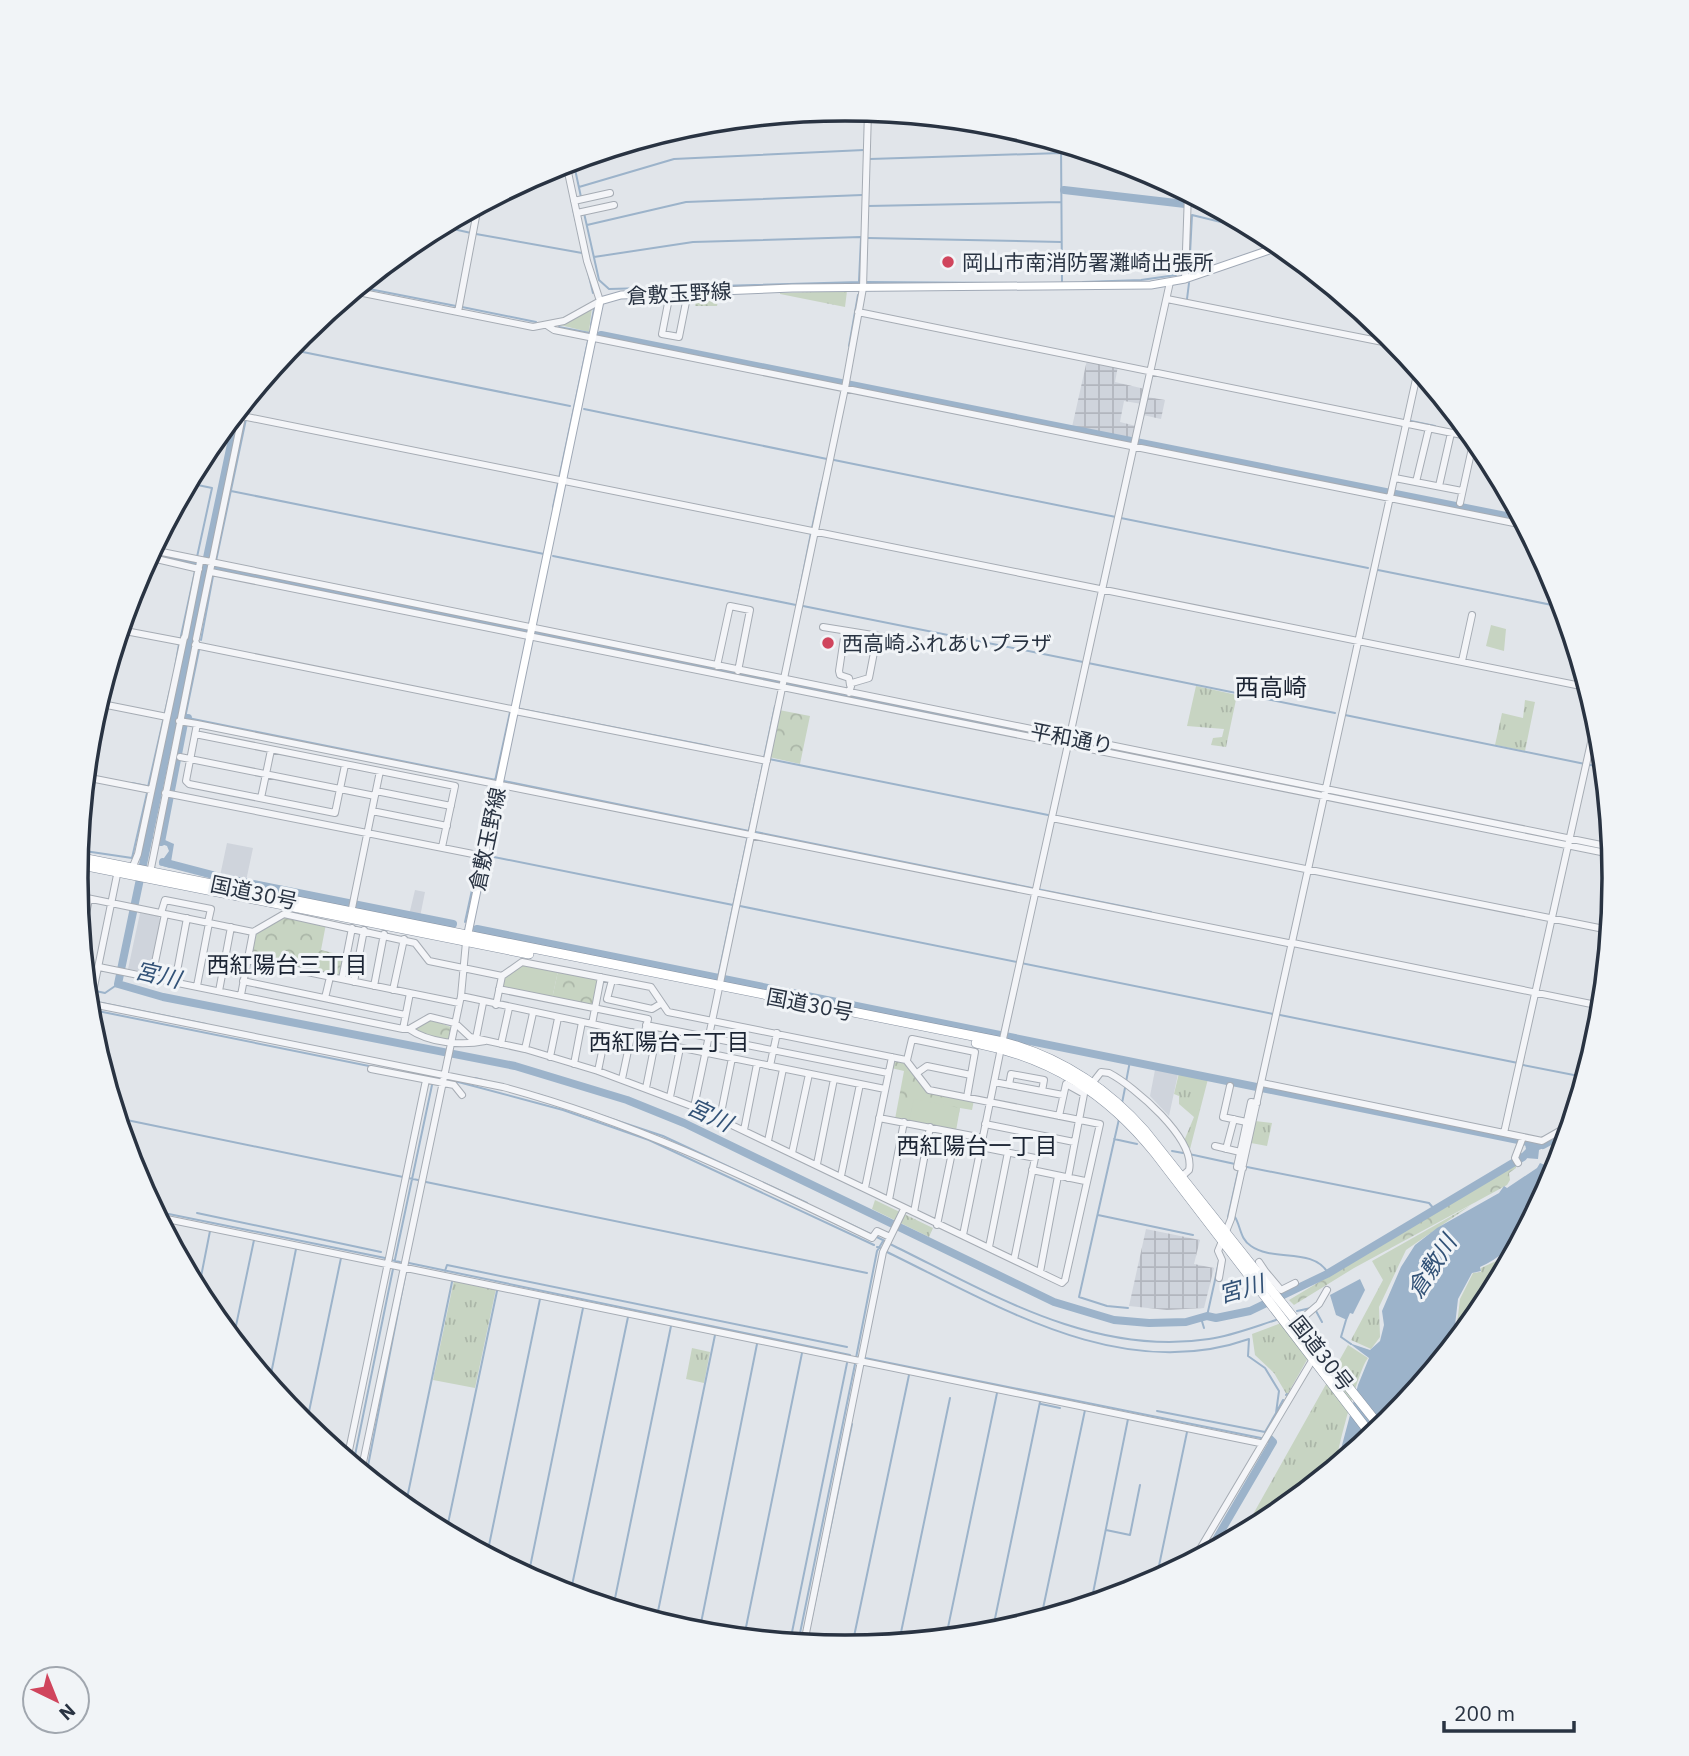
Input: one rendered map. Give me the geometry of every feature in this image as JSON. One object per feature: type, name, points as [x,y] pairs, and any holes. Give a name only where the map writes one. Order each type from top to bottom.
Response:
[{"type":"highway","name":"国道30号","points":[[88,860],[118,869]]},
{"type":"highway","name":"国道30号","points":[[88,865],[133,871],[351,913],[467,939],[719,984],[1003,1040],[1043,1063],[1091,1085],[1129,1122],[1259,1276],[1313,1359],[1365,1427]]},
{"type":"highway","name":"国道30号","points":[[1283,1312],[1298,1322],[1374,1419]]},
{"type":"main road","name":"倉敷玉野線","points":[[467,939],[496,783],[532,632],[561,479],[600,301],[615,296],[863,284],[1170,282],[1267,251]]},
{"type":"street","points":[[694,1107],[863,284],[868,122]]},
{"type":"street","points":[[548,326],[564,321],[600,301],[579,200],[569,174]]},
{"type":"street","points":[[579,200],[610,193]]},
{"type":"street","points":[[601,195],[604,207]]},
{"type":"street","points":[[1185,279],[1188,204]]},
{"type":"street","points":[[581,212],[614,205]]},
{"type":"street","points":[[458,309],[476,217]]},
{"type":"street","points":[[963,1235],[1134,443],[1149,390],[1170,282]]},
{"type":"street","points":[[670,293],[662,334],[679,337],[688,292]]},
{"type":"street","points":[[365,293],[458,309],[527,326],[548,326],[591,337],[1134,443],[1512,522]]},
{"type":"street","points":[[1168,299],[1378,341]]},
{"type":"street","points":[[858,312],[1458,435]]},
{"type":"street","points":[[1219,1278],[1222,1260],[1218,1251],[1241,1168],[1249,1122],[1261,1086],[1416,381]]},
{"type":"street","points":[[244,416],[1577,685]]},
{"type":"street","points":[[148,874],[183,721],[241,421]]},
{"type":"street","points":[[1416,482],[1429,428]]},
{"type":"street","points":[[1439,486],[1451,433]]},
{"type":"street","points":[[1460,502],[1470,452]]},
{"type":"street","points":[[1395,478],[1462,491]]},
{"type":"street","points":[[161,553],[199,566]]},
{"type":"street","points":[[158,560],[213,568],[1069,742]]},
{"type":"street","points":[[133,871],[199,566]]},
{"type":"street","points":[[717,666],[730,606],[750,610],[738,671]]},
{"type":"street","points":[[1462,661],[1472,615]]},
{"type":"street","points":[[822,627],[881,637],[869,678],[850,685]]},
{"type":"street","points":[[129,631],[182,640]]},
{"type":"street","points":[[845,631],[839,671],[840,675],[849,678],[849,693]]},
{"type":"street","name":"平和通り","points":[[532,632],[717,666],[782,685],[849,693],[1069,742],[1569,842]]},
{"type":"street","points":[[197,644],[766,759]]},
{"type":"street","points":[[108,705],[165,717]]},
{"type":"street","points":[[183,721],[1036,890],[1591,1004]]},
{"type":"street","points":[[197,724],[186,781],[189,784],[335,813],[345,765]]},
{"type":"street","points":[[195,734],[455,786],[442,847]]},
{"type":"street","points":[[261,798],[271,750]]},
{"type":"street","points":[[1504,1132],[1590,750]]},
{"type":"street","points":[[180,757],[340,789],[451,806]]},
{"type":"street","points":[[342,979],[351,913],[380,771]]},
{"type":"street","points":[[94,779],[149,789]]},
{"type":"street","points":[[168,794],[481,856]]},
{"type":"street","points":[[372,811],[447,826]]},
{"type":"street","points":[[1052,816],[1600,928]]},
{"type":"street","points":[[1569,842],[1601,846]]},
{"type":"street","points":[[1569,842],[1601,851]]},
{"type":"street","points":[[95,983],[118,869]]},
{"type":"street","points":[[89,899],[253,932],[282,914],[351,913]]},
{"type":"street","points":[[152,977],[164,900],[176,902],[211,909],[197,986]]},
{"type":"street","points":[[351,913],[364,930],[415,943],[429,961],[502,976]]},
{"type":"street","points":[[175,982],[187,918]]},
{"type":"street","points":[[219,991],[231,927]]},
{"type":"street","points":[[354,982],[364,930]]},
{"type":"street","points":[[241,995],[253,932]]},
{"type":"street","points":[[374,986],[384,934]]},
{"type":"street","points":[[393,990],[404,939]]},
{"type":"street","points":[[363,1462],[401,1267],[460,1000],[461,967],[467,939]]},
{"type":"street","points":[[247,960],[393,990],[496,1005],[644,1035]]},
{"type":"street","points":[[496,1005],[502,976],[522,962],[612,979],[651,987],[668,1012],[907,1060],[929,1090],[1100,1124],[1089,1182],[1032,1170]]},
{"type":"street","points":[[99,967],[406,1029],[417,1035],[450,1043],[467,1044],[487,1040]]},
{"type":"street","points":[[325,998],[330,977]]},
{"type":"street","points":[[592,1024],[601,977]]},
{"type":"street","points":[[612,979],[607,999],[652,1009],[662,1003]]},
{"type":"street","points":[[243,982],[405,1015]]},
{"type":"street","points":[[499,989],[648,1019],[643,1040],[885,1089]]},
{"type":"street","points":[[406,1029],[405,1015],[410,993]]},
{"type":"street","points":[[477,1038],[484,1003]]},
{"type":"street","points":[[99,1005],[403,1072],[426,1080],[444,1074]]},
{"type":"street","points":[[501,1044],[509,1008]]},
{"type":"street","points":[[525,1049],[533,1013]]},
{"type":"street","points":[[406,1029],[430,1017],[455,1023],[470,1037],[525,1049],[670,1097],[817,1164],[1062,1283],[1065,1280],[1085,1181]]},
{"type":"street","points":[[550,1057],[558,1017]]},
{"type":"street","points":[[574,1064],[582,1022]]},
{"type":"street","points":[[646,1025],[888,1073]]},
{"type":"street","points":[[598,1071],[607,1027]]},
{"type":"street","points":[[622,1079],[632,1032]]},
{"type":"street","points":[[770,1066],[777,1034]]},
{"type":"street","points":[[907,1060],[912,1039],[975,1052],[967,1097]]},
{"type":"street","points":[[646,1088],[655,1043]]},
{"type":"street","points":[[670,1097],[680,1048]]},
{"type":"street","points":[[863,1068],[867,1052]]},
{"type":"street","points":[[865,1188],[892,1057]]},
{"type":"street","points":[[720,1118],[732,1058]]},
{"type":"street","points":[[821,1077],[824,1060]]},
{"type":"street","points":[[744,1130],[757,1064]]},
{"type":"street","points":[[917,1073],[928,1066],[971,1075]]},
{"type":"street","points":[[371,1069],[444,1074],[565,1104],[646,1132],[874,1236],[877,1231],[889,1240]]},
{"type":"street","points":[[768,1142],[783,1069]]},
{"type":"street","points":[[1091,1085],[1104,1072],[1126,1084],[1165,1120],[1187,1154],[1190,1167],[1179,1179]]},
{"type":"street","points":[[444,1074],[462,1095]]},
{"type":"street","points":[[792,1153],[809,1074]]},
{"type":"street","points":[[1009,1085],[1012,1074],[1045,1080],[1042,1091]]},
{"type":"street","points":[[817,1164],[834,1079]]},
{"type":"street","points":[[349,1450],[426,1080]]},
{"type":"street","points":[[994,1082],[1063,1095]]},
{"type":"street","points":[[841,1176],[860,1084]]},
{"type":"street","points":[[1059,1116],[1066,1084],[1084,1094],[1068,1178]]},
{"type":"street","points":[[1230,1086],[1223,1117],[1249,1122]]},
{"type":"street","points":[[1261,1086],[1504,1132],[1522,1140],[1542,1141],[1557,1133]]},
{"type":"street","points":[[879,1118],[983,1138]]},
{"type":"street","points":[[1226,1149],[1234,1119]]},
{"type":"street","points":[[889,1200],[904,1122]]},
{"type":"street","points":[[985,1124],[1074,1142]]},
{"type":"street","points":[[914,1212],[930,1127]]},
{"type":"street","points":[[938,1223],[956,1133]]},
{"type":"street","points":[[1517,1161],[1522,1140]]},
{"type":"street","points":[[1215,1146],[1243,1151]]},
{"type":"street","points":[[981,1147],[1035,1158],[1014,1260]]},
{"type":"street","points":[[989,1247],[1008,1152]]},
{"type":"street","points":[[1040,1272],[1058,1176]]},
{"type":"street","points":[[865,1188],[902,1212],[936,1226],[938,1223]]},
{"type":"street","points":[[806,1633],[858,1361],[889,1240],[902,1212]]},
{"type":"street","points":[[169,1219],[1260,1443]]},
{"type":"street","points":[[1259,1262],[1259,1276],[1281,1290],[1295,1283]]},
{"type":"street","points":[[1298,1322],[1319,1304],[1327,1290]]},
{"type":"street","points":[[1202,1545],[1260,1443],[1313,1359]]},
{"type":"shaded area","points":[[1087,360],[1118,366],[1115,382],[1145,389],[1142,404],[1124,401],[1120,422],[1136,426],[1133,439],[1072,427]]},
{"type":"shaded area","points":[[1147,397],[1165,400],[1161,419],[1143,415]]},
{"type":"shaded area","points":[[227,843],[253,848],[246,881],[220,876]]},
{"type":"shaded area","points":[[415,890],[425,892],[420,917],[409,915]]},
{"type":"shaded area","points":[[140,913],[158,916],[161,920],[151,971],[147,972],[128,969]]},
{"type":"shaded area","points":[[1155,1070],[1178,1074],[1169,1116],[1150,1096]]},
{"type":"shaded area","points":[[1146,1229],[1200,1240],[1194,1264],[1214,1268],[1204,1308],[1167,1310],[1129,1306]]},
{"type":"green space","points":[[847,291],[845,307],[780,294],[780,293]]},
{"type":"green space","points":[[697,296],[719,296],[717,306],[695,306]]},
{"type":"green space","points":[[592,307],[589,332],[560,325]]},
{"type":"green space","points":[[1491,625],[1506,629],[1504,651],[1486,646]]},
{"type":"green space","points":[[1196,686],[1237,695],[1226,747],[1211,745],[1213,738],[1222,737],[1224,729],[1187,726]]},
{"type":"green space","points":[[1525,700],[1535,702],[1525,751],[1495,745],[1502,713],[1523,718]]},
{"type":"green space","points":[[779,710],[810,716],[800,764],[769,757]]},
{"type":"green space","points":[[282,915],[326,924],[321,950],[345,956],[340,977],[250,959],[254,935]]},
{"type":"green space","points":[[523,964],[558,971],[552,999],[500,988],[503,978]]},
{"type":"green space","points":[[558,971],[599,980],[594,1007],[552,999]]},
{"type":"green space","points":[[429,1019],[451,1027],[449,1040],[420,1034],[413,1028]]},
{"type":"green space","points":[[894,1060],[907,1062],[927,1091],[974,1100],[972,1110],[960,1108],[956,1131],[895,1119],[904,1071],[891,1068]]},
{"type":"green space","points":[[1179,1073],[1208,1079],[1190,1149],[1184,1141],[1194,1117],[1179,1104],[1179,1096],[1174,1094]]},
{"type":"green space","points":[[914,1099],[960,1108],[955,1130],[909,1121]]},
{"type":"green space","points":[[1255,1121],[1272,1123],[1267,1146],[1251,1143]]},
{"type":"green space","points":[[1516,1164],[1516,1168],[1509,1173],[1510,1180],[1507,1185],[1354,1268],[1294,1305],[1289,1300]]},
{"type":"green space","points":[[875,1200],[933,1228],[929,1237],[872,1209]]},
{"type":"green space","points":[[1471,1205],[1406,1250],[1379,1307],[1380,1337],[1371,1349],[1351,1340],[1383,1280],[1372,1261]]},
{"type":"green space","points":[[1499,1258],[1457,1322],[1460,1299],[1473,1273],[1481,1272],[1481,1268]]},
{"type":"green space","points":[[454,1280],[496,1289],[475,1388],[433,1380]]},
{"type":"green space","points":[[1281,1323],[1308,1358],[1287,1395],[1274,1373],[1255,1355],[1252,1334]]},
{"type":"green space","points":[[1348,1345],[1368,1358],[1359,1377],[1338,1452],[1305,1479],[1253,1515]]},
{"type":"green space","points":[[692,1348],[710,1352],[704,1383],[686,1379]]},
{"type":"water","points":[[160,833],[165,840],[174,844],[170,868],[159,865],[169,851],[167,846],[159,843]]},
{"type":"water","points":[[1524,1139],[1549,1139],[1552,1144],[1539,1150],[1538,1159],[1525,1158],[1519,1162],[1519,1156],[1526,1149]]},
{"type":"water","name":"倉敷川","points":[[1540,1163],[1545,1165],[1502,1253],[1480,1267],[1481,1271],[1472,1273],[1458,1299],[1455,1325],[1414,1377],[1341,1450],[1358,1385],[1369,1358],[1349,1343],[1370,1350],[1380,1341],[1384,1325],[1382,1311],[1401,1267],[1415,1245],[1437,1228],[1499,1193],[1504,1186],[1507,1188],[1537,1168]]},
{"type":"water","points":[[1360,1279],[1365,1290],[1353,1314],[1350,1313],[1347,1320],[1336,1315],[1330,1295]]},
{"type":"waterway","points":[[579,187],[674,159],[864,150]]},
{"type":"waterway","points":[[1061,153],[1062,282]]},
{"type":"waterway","points":[[870,159],[1061,153]]},
{"type":"waterway","points":[[575,171],[581,197]]},
{"type":"waterway","points":[[1064,190],[1185,204]]},
{"type":"waterway","points":[[587,225],[686,202],[862,195]]},
{"type":"waterway","points":[[868,206],[1061,202]]},
{"type":"waterway","points":[[573,209],[593,293]]},
{"type":"waterway","points":[[584,213],[599,280],[609,289],[860,282]]},
{"type":"waterway","points":[[1189,273],[1192,215],[1224,223]]},
{"type":"waterway","points":[[455,229],[471,233]]},
{"type":"waterway","points":[[476,234],[582,253]]},
{"type":"waterway","points":[[594,257],[693,242],[861,237]]},
{"type":"waterway","points":[[859,281],[861,238]]},
{"type":"waterway","points":[[868,238],[1061,242]]},
{"type":"waterway","points":[[1083,282],[1141,280],[1176,275]]},
{"type":"waterway","points":[[866,282],[1011,283]]},
{"type":"waterway","points":[[1187,299],[1189,283]]},
{"type":"waterway","points":[[369,289],[456,306]]},
{"type":"waterway","points":[[849,346],[858,295]]},
{"type":"waterway","points":[[462,307],[536,322]]},
{"type":"waterway","points":[[591,325],[594,309]]},
{"type":"waterway","points":[[559,327],[590,333]]},
{"type":"waterway","points":[[601,335],[1509,517]]},
{"type":"waterway","points":[[553,507],[588,341]]},
{"type":"waterway","points":[[301,352],[570,406]]},
{"type":"waterway","points":[[584,409],[827,459]]},
{"type":"waterway","points":[[1382,416],[1402,420]]},
{"type":"waterway","points":[[216,561],[246,419]]},
{"type":"waterway","points":[[1411,421],[1435,426]]},
{"type":"waterway","name":"宮川","points":[[190,638],[234,431]]},
{"type":"waterway","points":[[834,460],[1368,568]]},
{"type":"waterway","points":[[812,528],[822,482]]},
{"type":"waterway","points":[[197,557],[212,488],[198,485]]},
{"type":"waterway","points":[[231,491],[544,554]]},
{"type":"waterway","points":[[797,603],[811,533]]},
{"type":"waterway","points":[[160,556],[1601,849]]},
{"type":"waterway","points":[[553,556],[796,605]]},
{"type":"waterway","points":[[1378,570],[1550,605]]},
{"type":"waterway","points":[[181,636],[195,571]]},
{"type":"waterway","points":[[201,640],[213,576]]},
{"type":"waterway","points":[[803,606],[1083,662]]},
{"type":"waterway","points":[[175,668],[180,638]]},
{"type":"waterway","name":"宮川","points":[[190,640],[118,984],[163,997],[515,1066],[627,1100],[684,1123],[1054,1302],[1114,1320],[1186,1322],[1207,1316],[1216,1318],[1250,1311],[1327,1274],[1523,1157]]},
{"type":"waterway","points":[[185,718],[199,650]]},
{"type":"waterway","points":[[1088,663],[1335,713]]},
{"type":"waterway","points":[[148,787],[170,690]]},
{"type":"waterway","points":[[764,758],[775,706]]},
{"type":"waterway","points":[[520,709],[709,746]]},
{"type":"waterway","points":[[495,781],[510,712]]},
{"type":"waterway","points":[[1345,715],[1585,764]]},
{"type":"waterway","points":[[161,842],[185,718],[188,718]]},
{"type":"waterway","points":[[188,718],[496,780]]},
{"type":"waterway","points":[[769,759],[1048,815]]},
{"type":"waterway","points":[[718,977],[763,764]]},
{"type":"waterway","points":[[504,781],[749,831]]},
{"type":"waterway","points":[[132,783],[147,786]]},
{"type":"waterway","points":[[480,853],[494,787]]},
{"type":"waterway","points":[[89,852],[132,858],[147,793]]},
{"type":"waterway","points":[[756,832],[1151,912]]},
{"type":"waterway","name":"宮川","points":[[143,836],[152,838]]},
{"type":"waterway","points":[[489,856],[733,905]]},
{"type":"waterway","points":[[465,922],[479,858]]},
{"type":"waterway","points":[[163,862],[228,879],[453,924]]},
{"type":"waterway","points":[[740,906],[1273,1014]]},
{"type":"waterway","points":[[477,929],[1528,1142]]},
{"type":"waterway","points":[[96,991],[105,993],[118,984]]},
{"type":"waterway","points":[[98,1002],[206,1024]]},
{"type":"waterway","points":[[100,1011],[369,1066]]},
{"type":"waterway","points":[[1280,1015],[1518,1063]]},
{"type":"waterway","points":[[1126,1082],[1130,1061]]},
{"type":"waterway","points":[[1523,1065],[1576,1075]]},
{"type":"waterway","points":[[430,1077],[439,1078]]},
{"type":"waterway","points":[[475,1078],[487,1081]]},
{"type":"waterway","points":[[447,1079],[563,1110],[649,1140],[874,1245]]},
{"type":"waterway","points":[[394,1264],[432,1085]]},
{"type":"waterway","points":[[1122,1103],[1125,1088]]},
{"type":"waterway","points":[[537,1094],[663,1136],[807,1203]]},
{"type":"waterway","points":[[1119,1119],[1079,1297],[1107,1306],[1128,1308]]},
{"type":"waterway","points":[[128,1120],[403,1177]]},
{"type":"waterway","name":"宮川","points":[[1543,1145],[1555,1138]]},
{"type":"waterway","points":[[1114,1139],[1137,1144]]},
{"type":"waterway","points":[[1172,1151],[1183,1153]]},
{"type":"waterway","points":[[1189,1154],[1235,1164]]},
{"type":"waterway","points":[[1247,1167],[1429,1203],[1434,1209]]},
{"type":"waterway","points":[[1228,1217],[1238,1172]]},
{"type":"waterway","points":[[408,1178],[418,1180]]},
{"type":"waterway","points":[[426,1182],[867,1273]]},
{"type":"waterway","points":[[166,1213],[385,1258]]},
{"type":"waterway","points":[[197,1213],[381,1252]]},
{"type":"waterway","points":[[1098,1215],[1193,1235]]},
{"type":"waterway","points":[[1235,1217],[1243,1236],[1251,1246],[1260,1251],[1313,1260],[1328,1273]]},
{"type":"waterway","points":[[837,1218],[885,1241]]},
{"type":"waterway","points":[[201,1276],[210,1231]]},
{"type":"waterway","points":[[236,1327],[254,1240]]},
{"type":"waterway","points":[[856,1358],[877,1251],[883,1241]]},
{"type":"waterway","points":[[890,1244],[1044,1317],[1083,1330],[1124,1339],[1166,1342],[1209,1339],[1276,1320]]},
{"type":"waterway","points":[[271,1372],[296,1249]]},
{"type":"waterway","points":[[887,1252],[1017,1315],[1062,1333],[1108,1345],[1154,1352],[1202,1350],[1249,1339],[1248,1356],[1265,1368],[1279,1391],[1276,1413],[1265,1432],[1157,1411]]},
{"type":"waterway","points":[[309,1413],[341,1258]]},
{"type":"waterway","points":[[391,1260],[400,1262]]},
{"type":"waterway","points":[[1207,1316],[1219,1262]]},
{"type":"waterway","points":[[409,1263],[850,1355]]},
{"type":"waterway","points":[[445,1271],[447,1265],[847,1347]]},
{"type":"waterway","points":[[355,1455],[393,1269]]},
{"type":"waterway","points":[[368,1466],[406,1271]]},
{"type":"waterway","points":[[408,1496],[452,1282]]},
{"type":"waterway","points":[[448,1523],[497,1291]]},
{"type":"waterway","points":[[489,1546],[540,1299]]},
{"type":"waterway","points":[[530,1566],[583,1308]]},
{"type":"waterway","points":[[1297,1311],[1311,1308]]},
{"type":"waterway","points":[[1316,1311],[1322,1322]]},
{"type":"waterway","points":[[572,1584],[628,1317]]},
{"type":"waterway","points":[[1201,1318],[1204,1328]]},
{"type":"waterway","points":[[1346,1320],[1341,1337],[1351,1344]]},
{"type":"waterway","points":[[615,1599],[671,1326]]},
{"type":"waterway","points":[[658,1611],[715,1335]]},
{"type":"waterway","points":[[701,1621],[757,1344]]},
{"type":"waterway","points":[[746,1629],[802,1353]]},
{"type":"waterway","points":[[865,1358],[1261,1438]]},
{"type":"waterway","points":[[792,1633],[847,1363]]},
{"type":"waterway","points":[[800,1633],[855,1364]]},
{"type":"waterway","points":[[854,1635],[909,1375]]},
{"type":"waterway","points":[[948,1628],[997,1393]]},
{"type":"waterway","points":[[901,1632],[950,1398]]},
{"type":"waterway","points":[[1277,1411],[1283,1400]]},
{"type":"waterway","points":[[995,1619],[1040,1402]]},
{"type":"waterway","points":[[1041,1404],[1060,1408]]},
{"type":"waterway","points":[[1043,1608],[1085,1410]]},
{"type":"waterway","points":[[1093,1593],[1128,1419]]},
{"type":"waterway","points":[[811,1621],[852,1424]]},
{"type":"waterway","points":[[1159,1566],[1187,1432]]},
{"type":"waterway","points":[[1218,1537],[1273,1442],[1270,1439]]},
{"type":"waterway","points":[[1106,1530],[1130,1535],[1140,1485]]},
{"type":"place","name":"岡山市南消防署灘崎出張所","points":[[948,262]]},
{"type":"place","name":"西高崎ふれあいプラザ","points":[[828,643]]},
{"type":"district","name":"西高崎","points":[[1271,687]]},
{"type":"district","name":"西紅陽台三丁目","points":[[287,964]]},
{"type":"district","name":"西紅陽台二丁目","points":[[669,1041]]},
{"type":"district","name":"西紅陽台一丁目","points":[[977,1145]]}]
